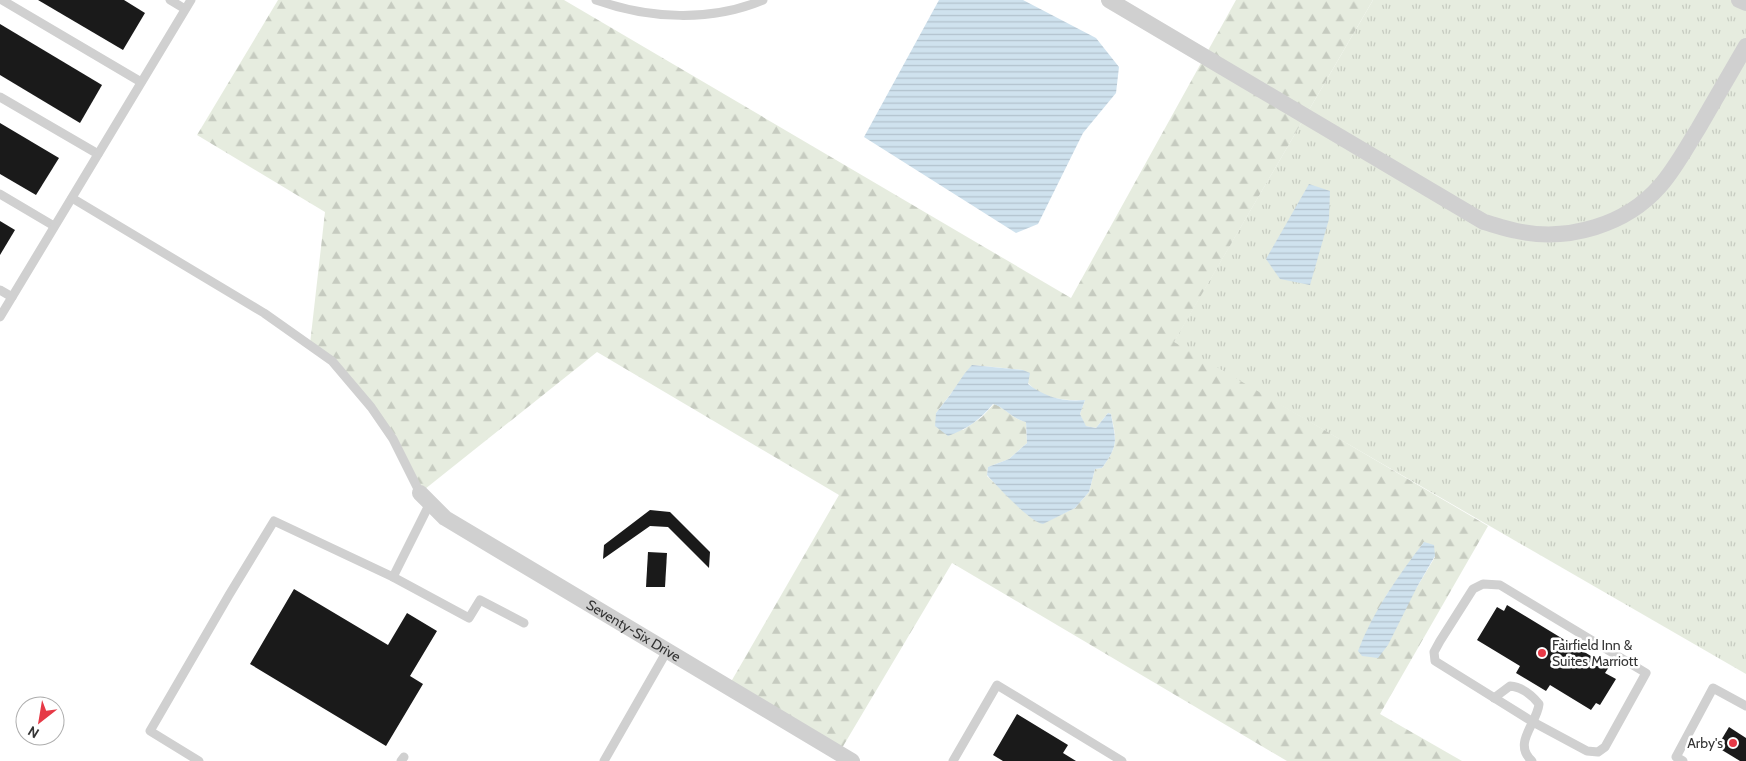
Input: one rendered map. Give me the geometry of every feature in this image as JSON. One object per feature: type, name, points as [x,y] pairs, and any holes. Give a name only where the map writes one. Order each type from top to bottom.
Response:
[{"type":"street","points":[[1109,0],[1484,222],[1518,232],[1549,234],[1575,232],[1599,226],[1620,217],[1640,204],[1659,187],[1676,166],[1746,46]]},
{"type":"street","points":[[1739,0],[1746,3]]},
{"type":"street","name":"Seventy-Six Drive","points":[[425,498],[445,518],[852,761]]},
{"type":"lane","points":[[2,0],[141,82]]},
{"type":"lane","points":[[170,0],[185,9]]},
{"type":"lane","points":[[0,316],[191,0]]},
{"type":"lane","points":[[596,0],[617,7],[652,13],[691,16],[744,8],[764,0]]},
{"type":"lane","points":[[0,97],[98,154]]},
{"type":"lane","points":[[0,194],[54,226]]},
{"type":"lane","points":[[72,198],[264,313],[332,361],[371,407],[393,439],[425,498],[392,577]]},
{"type":"lane","points":[[0,290],[12,297]]},
{"type":"lane","points":[[199,761],[150,731],[228,594],[274,521],[392,577],[469,618],[480,600],[524,624]]},
{"type":"lane","points":[[1483,584],[1500,585],[1646,673],[1605,747],[1598,752],[1587,751],[1533,722],[1494,698],[1435,662],[1434,652],[1473,589],[1483,584]]},
{"type":"lane","points":[[604,761],[667,651]]},
{"type":"lane","points":[[953,761],[998,686],[1122,761]]},
{"type":"lane","points":[[1494,698],[1510,686],[1518,686],[1532,695],[1539,704],[1538,712],[1523,744],[1526,755],[1532,761]]},
{"type":"lane","points":[[1683,761],[1676,757],[1713,688],[1746,706]]},
{"type":"green space","points":[[278,0],[564,0],[1071,298],[1236,0],[1373,0],[1174,342],[1488,526],[1380,714],[1462,761],[1287,761],[952,563],[839,753],[728,687],[839,495],[597,352],[420,493],[371,407],[310,344],[325,212],[197,135]],"holes":[[[973,365],[1023,370],[1028,383],[1041,393],[1055,398],[1085,400],[1080,414],[1085,426],[1096,428],[1108,413],[1111,414],[1115,437],[1111,454],[1102,468],[1095,469],[1089,492],[1075,508],[1043,523],[1022,509],[987,476],[988,467],[1009,459],[1027,443],[1026,422],[994,404],[982,417],[963,430],[936,413]],[[1424,542],[1435,557],[1417,587],[1385,597]]]},
{"type":"green space","points":[[1373,0],[1739,0],[1746,3],[1746,674],[1173,343]]},
{"type":"water","points":[[939,0],[1023,0],[1096,38],[1119,67],[1116,93],[1083,133],[1038,224],[1016,233],[864,137]]},
{"type":"water","points":[[1309,184],[1330,191],[1329,219],[1310,285],[1280,279],[1266,259]]},
{"type":"water","points":[[972,365],[1023,370],[1030,373],[1028,384],[1041,392],[1055,398],[1085,400],[1080,414],[1086,426],[1096,428],[1108,413],[1111,414],[1115,437],[1114,448],[1102,468],[1095,469],[1089,492],[1075,508],[1043,524],[1014,503],[987,475],[988,467],[1009,459],[1027,443],[1026,422],[993,404],[973,423],[948,436],[935,426],[936,413]]},
{"type":"water","points":[[1424,542],[1434,545],[1435,556],[1388,645],[1378,658],[1362,656],[1358,651],[1371,622],[1396,581]]},
{"type":"building","points":[[38,0],[124,0],[145,13],[123,50]]},
{"type":"building","points":[[0,24],[102,85],[80,123],[0,75]]},
{"type":"building","points":[[0,123],[59,158],[36,195],[0,174]]},
{"type":"building","points":[[0,221],[15,230],[0,255]]},
{"type":"building","points":[[650,510],[670,512],[710,552],[709,568],[668,527],[650,526],[603,559],[604,545]]},
{"type":"building","points":[[648,552],[667,553],[665,587],[646,587]]},
{"type":"building","points":[[294,589],[388,645],[407,613],[437,631],[410,676],[423,684],[386,746],[250,664]]},
{"type":"building","name":"Fairfield Inn & Suites Marriott","points":[[1507,605],[1609,667],[1605,673],[1616,679],[1600,705],[1596,703],[1591,710],[1550,685],[1546,691],[1516,673],[1520,666],[1477,640],[1497,607],[1504,611]]},
{"type":"building","points":[[1017,714],[1068,745],[1063,753],[1076,761],[1003,761],[993,755]]},
{"type":"building","name":"Arby's","points":[[1729,727],[1746,738],[1746,761],[1740,761],[1717,747]]},
{"type":"place","name":"Fairfield Inn & Suites Marriott","points":[[1542,653]]},
{"type":"place","name":"Arby's","points":[[1733,743]]}]
